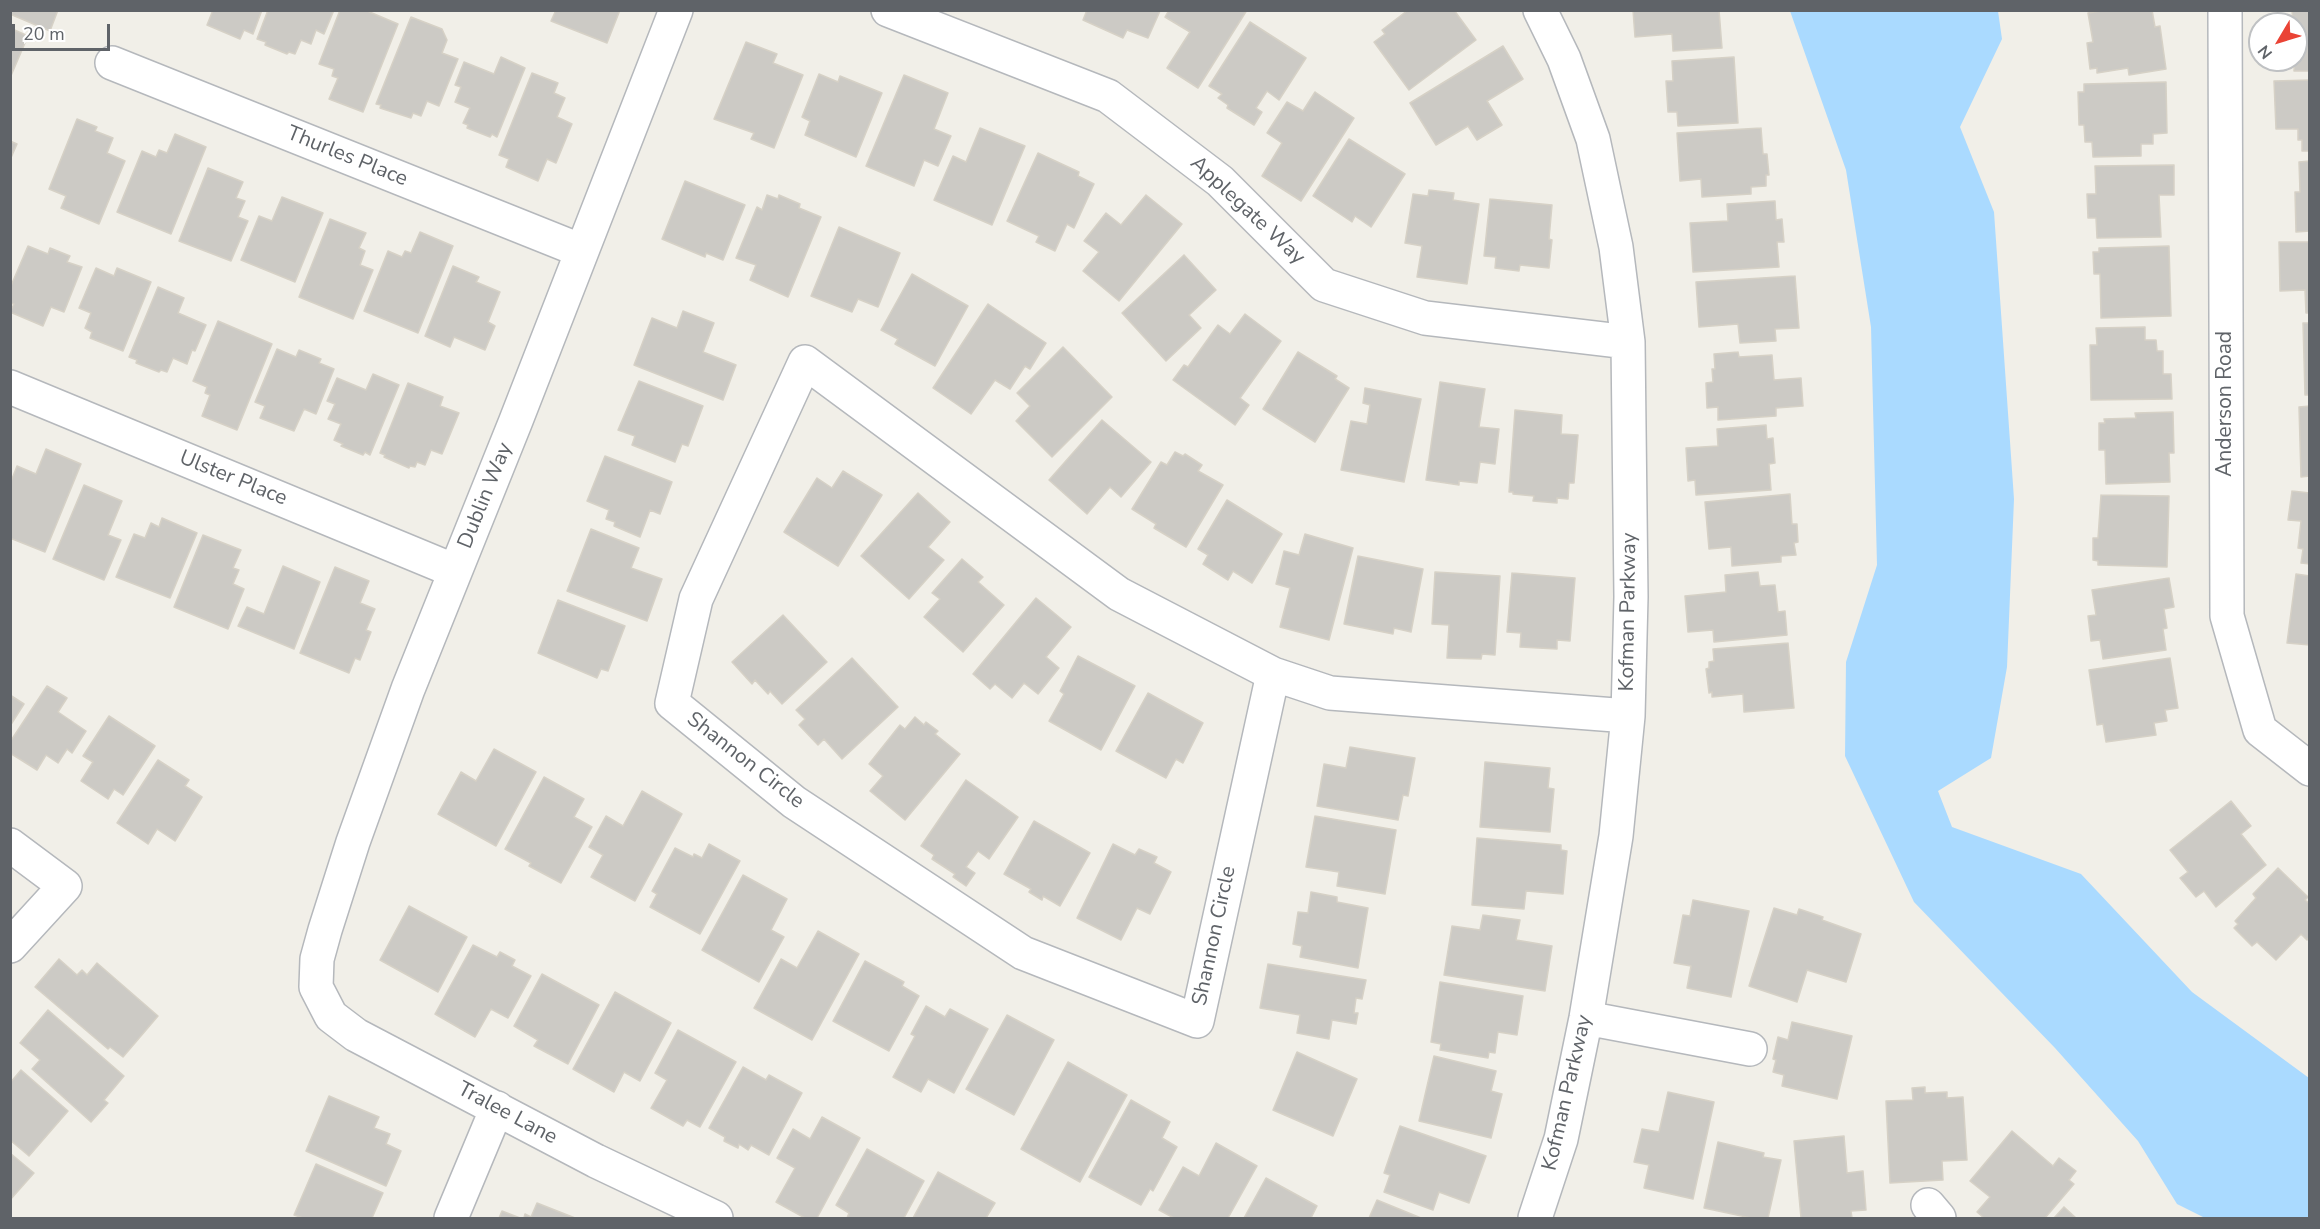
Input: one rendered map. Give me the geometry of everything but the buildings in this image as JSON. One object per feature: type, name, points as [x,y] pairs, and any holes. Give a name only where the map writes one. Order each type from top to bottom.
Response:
[{"type":"street","name":"Dublin Way","points":[[316,987],[317,959],[353,842],[408,689],[676,10]]},
{"type":"street","name":"Applegate Way","points":[[888,10],[1108,96],[1220,181],[1324,285],[1425,318],[1628,342]]},
{"type":"street","name":"Kofman Parkway","points":[[1535,1218],[1561,1139],[1586,1018],[1616,836],[1628,716],[1631,597],[1628,342],[1616,247],[1593,140],[1564,59],[1540,10]]},
{"type":"street","name":"Anderson Road","points":[[2225,10],[2227,616],[2260,730],[2310,769]]},
{"type":"street","name":"Thurles Place","points":[[112,63],[582,251]]},
{"type":"street","name":"Shannon Circle","points":[[1273,674],[1197,1021],[1023,953],[794,802],[672,703],[696,599],[805,362],[1119,594],[1273,674],[1330,693],[1628,716]]},
{"type":"street","name":"Ulster Place","points":[[10,387],[455,571]]},
{"type":"street","points":[[10,845],[65,886],[10,946]]},
{"type":"street","name":"Tralee Lane","points":[[316,987],[331,1016],[356,1035],[596,1161],[716,1218]]},
{"type":"street","points":[[1586,1018],[1750,1049]]},
{"type":"street","points":[[451,1218],[497,1108]]},
{"type":"water","points":[[1790,11],[1998,11],[2002,39],[1960,127],[1994,212],[2014,499],[2007,667],[1991,758],[1938,791],[1952,827],[2081,874],[2192,992],[2309,1078],[2309,1218],[2205,1218],[2177,1204],[2138,1141],[2055,1048],[1914,902],[1845,756],[1846,662],[1877,565],[1871,327],[1846,170]]}]
